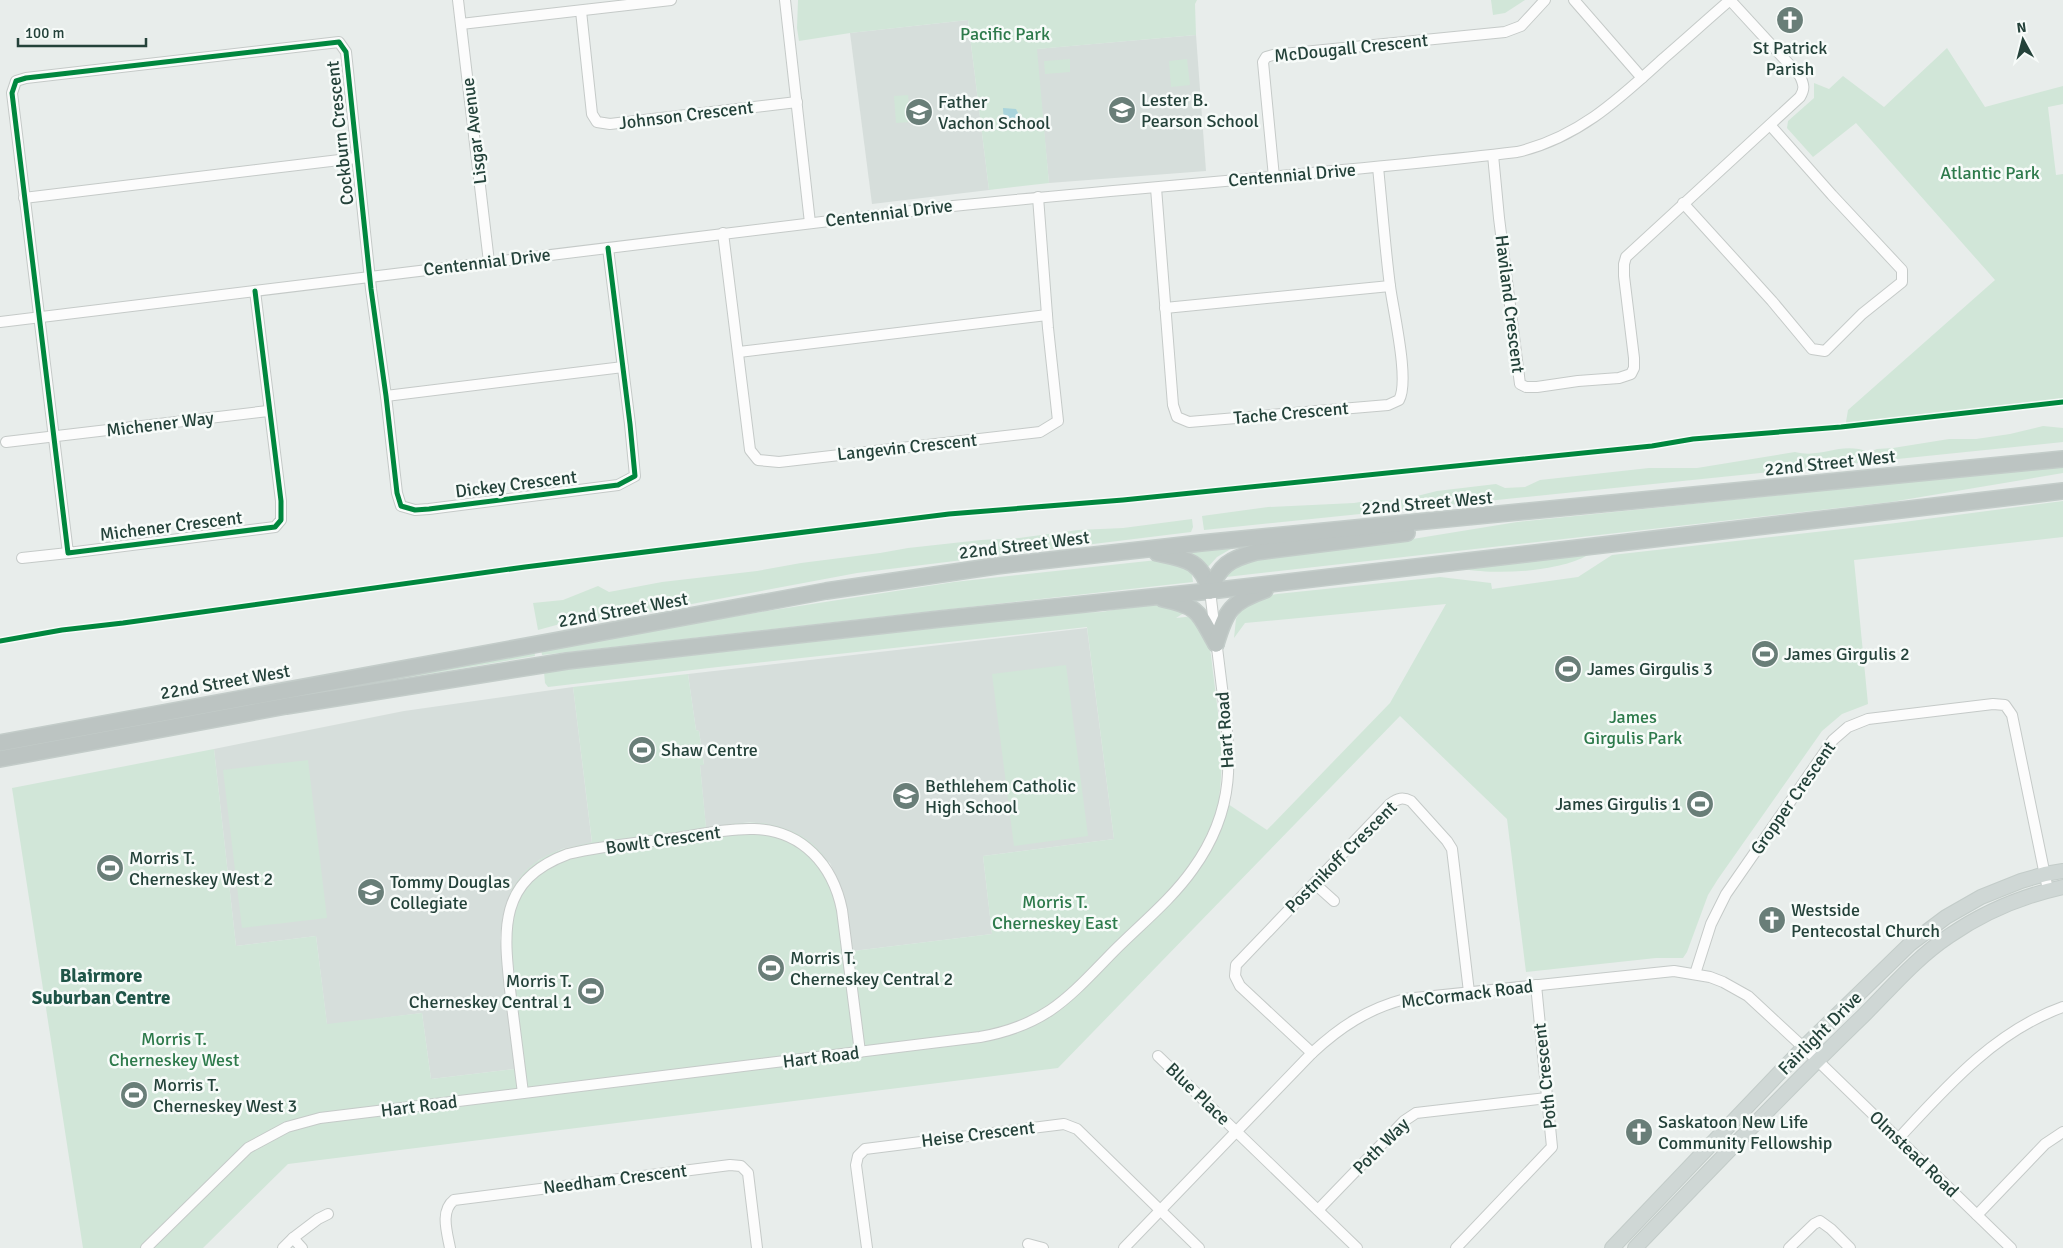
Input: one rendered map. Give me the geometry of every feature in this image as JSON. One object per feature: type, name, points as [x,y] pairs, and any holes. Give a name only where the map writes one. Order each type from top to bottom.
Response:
[{"type":"highway","name":"22nd Street West","points":[[0,742],[826,591],[996,566],[2063,458]]},
{"type":"highway","points":[[1926,507],[2063,482]]},
{"type":"highway","name":"22nd Street West","points":[[0,759],[286,706],[567,661],[1210,591],[2063,491]]},
{"type":"highway","points":[[1210,591],[1215,576],[1222,568],[1240,556],[1256,552],[1413,533],[1484,516]]},
{"type":"highway","points":[[1143,550],[1175,556],[1195,564],[1206,577],[1210,591]]},
{"type":"highway","points":[[1216,644],[1224,619],[1232,606],[1249,595],[1280,582]]},
{"type":"highway","points":[[1152,596],[1178,602],[1193,608],[1204,620],[1216,644]]},
{"type":"main road","name":"Fairlight Drive","points":[[1612,1248],[1804,1047],[1897,955],[1932,927],[1982,897],[2021,881],[2063,871]]},
{"type":"main road","name":"Fairlight Drive","points":[[1635,1248],[1915,962],[1941,941],[1997,908],[2023,897],[2063,887]]},
{"type":"street","name":"Lisgar Avenue","points":[[458,0],[490,262]]},
{"type":"street","points":[[461,24],[672,0]]},
{"type":"street","points":[[785,0],[810,223]]},
{"type":"street","name":"McDougall Crescent","points":[[1274,177],[1263,62],[1266,57],[1273,54],[1505,32],[1521,26],[1545,0]]},
{"type":"street","points":[[1574,0],[1642,78]]},
{"type":"street","name":"Centennial Drive","points":[[0,322],[724,233],[1038,197],[1274,177],[1530,150],[1568,134],[1596,117],[1730,0]]},
{"type":"street","name":"Haviland Crescent","points":[[1493,155],[1520,384],[1526,387],[1537,388],[1578,381],[1618,378],[1631,374],[1634,368],[1634,358],[1624,276],[1626,256],[1770,125],[1800,97],[1803,91],[1804,84],[1800,76],[1730,0]]},
{"type":"street","name":"Johnson Crescent","points":[[581,11],[592,114],[597,122],[610,124],[797,102]]},
{"type":"street","name":"Cockburn Crescent","points":[[38,317],[12,93],[16,81],[26,78],[339,42],[346,52],[370,276]]},
{"type":"street","points":[[1683,204],[1772,301],[1812,349],[1824,351],[1862,314],[1902,282],[1902,270],[1770,125]]},
{"type":"street","name":"Cockburn Crescent","points":[[24,198],[356,158]]},
{"type":"street","name":"Tache Crescent","points":[[1156,188],[1173,405],[1177,417],[1189,422],[1388,405],[1399,400],[1403,388],[1378,167]]},
{"type":"street","name":"Langevin Crescent","points":[[724,233],[750,450],[758,460],[779,462],[1040,432],[1058,421],[1047,315],[1038,197]]},
{"type":"street","name":"Dickey Crescent","points":[[370,276],[397,493],[401,506],[406,508],[429,508],[618,485],[635,476],[608,248]]},
{"type":"street","points":[[1165,308],[1390,286]]},
{"type":"street","name":"Michener Crescent","points":[[22,558],[275,528],[281,520],[281,501],[268,411],[255,291]]},
{"type":"street","points":[[739,352],[1047,315]]},
{"type":"street","points":[[38,317],[68,553]]},
{"type":"street","points":[[386,396],[623,366]]},
{"type":"street","name":"Michener Way","points":[[6,442],[268,411]]},
{"type":"street","name":"Hart Road","points":[[146,1248],[238,1157],[260,1140],[287,1127],[320,1118],[994,1034],[1018,1028],[1042,1017],[1062,1004],[1080,987],[1182,882],[1196,865],[1212,837],[1221,815],[1227,787],[1229,743],[1210,591]]},
{"type":"street","name":"Gropper Crescent","points":[[1695,974],[1711,924],[1726,894],[1833,740],[1848,727],[1868,719],[1994,704],[2005,705],[2012,715],[2048,890]]},
{"type":"street","name":"Postnikoff Crescent","points":[[1312,1054],[1240,986],[1234,970],[1240,960],[1390,804],[1400,798],[1411,801],[1448,841],[1452,849],[1469,992]]},
{"type":"street","name":"Bowlt Crescent","points":[[523,1093],[505,938],[511,907],[528,878],[546,863],[574,852],[735,830],[764,830],[793,838],[810,849],[828,872],[837,889],[842,910],[860,1052]]},
{"type":"street","points":[[1314,884],[1334,902]]},
{"type":"street","name":"McCormack Road","points":[[1124,1248],[1312,1054],[1340,1028],[1374,1009],[1405,1000],[1663,971],[1695,974],[1723,982],[1748,996],[1817,1060]]},
{"type":"street","name":"Poth Crescent","points":[[1456,1248],[1552,1147],[1536,985]]},
{"type":"street","points":[[1898,1139],[1984,1053],[2022,1026],[2063,1007]]},
{"type":"street","name":"Blue Place","points":[[1158,1056],[1237,1132]]},
{"type":"street","name":"Olmstead Road","points":[[1817,1060],[2011,1248]]},
{"type":"street","name":"Poth Way","points":[[1318,1210],[1404,1121],[1416,1113],[1547,1098]]},
{"type":"street","name":"Heise Crescent","points":[[867,1248],[856,1160],[865,1149],[872,1147],[1067,1124],[1077,1129],[1160,1210]]},
{"type":"street","points":[[1237,1132],[1357,1248]]},
{"type":"street","points":[[1977,1214],[2045,1144],[2063,1132]]},
{"type":"street","name":"Needham Crescent","points":[[450,1248],[445,1218],[449,1204],[454,1200],[730,1165],[741,1166],[748,1173],[757,1248]]},
{"type":"street","points":[[1160,1210],[1199,1248]]},
{"type":"street","points":[[283,1248],[318,1219],[328,1214]]},
{"type":"street","points":[[1789,1248],[1814,1224],[1820,1221],[1850,1248]]},
{"type":"street","points":[[293,1238],[302,1248]]},
{"type":"street","points":[[1028,1244],[1043,1248]]},
{"type":"shaded area","name":"Father Vachon School","points":[[968,20],[989,190],[872,204],[850,33]]},
{"type":"shaded area","name":"Lester B. Pearson School","points":[[1196,35],[1206,171],[1049,183],[1036,49]]},
{"type":"shaded area","name":"Bethlehem Catholic High School","points":[[1087,628],[1114,839],[983,856],[992,934],[853,951],[842,890],[830,863],[792,832],[775,826],[750,822],[706,828],[700,765],[704,764],[699,731],[696,730],[688,674]]},
{"type":"shaded area","name":"Tommy Douglas Collegiate","points":[[573,687],[592,843],[562,849],[539,860],[518,882],[507,902],[500,938],[515,1069],[431,1079],[422,1013],[327,1025],[316,936],[236,946],[214,749],[404,711]]},
{"type":"green space","name":"Pacific Park","points":[[798,0],[1197,0],[1195,4],[1196,35],[1037,49],[1049,183],[989,190],[968,20],[850,33],[799,41],[797,28]]},
{"type":"green space","points":[[1491,0],[1525,0],[1505,13],[1493,15]]},
{"type":"green space","name":"Atlantic Park","points":[[1947,48],[1985,107],[2063,86],[2063,104],[2048,107],[2056,175],[2063,174],[2063,401],[1845,428],[1848,410],[1995,280],[1856,123],[1813,157],[1787,128],[1788,121],[1814,98],[1814,83],[1829,89],[1843,76],[1884,107]]},
{"type":"green space","points":[[1070,59],[1070,72],[1045,74],[1044,61]]},
{"type":"green space","points":[[1187,59],[1190,85],[1171,87],[1169,61]]},
{"type":"green space","points":[[908,95],[911,122],[896,123],[894,96]]},
{"type":"green space","points":[[2043,426],[2063,428],[2063,442],[1204,530],[1202,516],[1268,507],[1354,503],[1373,500],[1397,501],[1437,491],[1496,484],[1505,488],[1525,487],[1540,480],[1649,468],[1697,468],[1795,452],[1805,454],[1849,448],[1869,452],[1877,449],[1949,439],[1976,439],[2010,434]]},
{"type":"green space","points":[[2063,466],[2063,473],[1891,502],[1226,577],[1231,571],[1248,560],[1382,544],[1517,522]]},
{"type":"green space","points":[[2063,501],[2063,537],[1854,560],[1868,704],[1842,714],[1822,731],[1708,895],[1687,952],[1683,958],[1656,958],[1526,972],[1507,819],[1400,716],[1058,1068],[288,1164],[203,1248],[83,1248],[12,788],[214,749],[236,946],[316,936],[327,1024],[422,1013],[431,1079],[515,1069],[501,952],[502,922],[509,896],[524,873],[548,855],[592,842],[573,687],[688,674],[696,730],[699,731],[704,765],[700,765],[706,827],[763,823],[787,829],[807,839],[821,853],[832,869],[840,887],[853,951],[992,934],[983,856],[1114,839],[1087,627],[548,687],[545,683],[544,672],[1070,613],[1102,612],[1140,605],[1160,605],[1187,611],[1176,618],[1194,616],[1209,646],[1221,744],[1219,798],[1267,830],[1390,703],[1446,604],[1245,623],[1234,638],[1236,619],[1242,607],[1250,599],[1277,594],[1440,577],[1491,583],[1492,589],[1578,577],[1612,555],[1896,523]]},
{"type":"green space","points":[[1192,519],[1193,527],[1191,532],[857,573],[563,628],[577,619],[575,617],[560,624],[538,630],[533,603],[563,600],[598,586],[609,592],[662,582],[757,571],[908,548],[1019,538],[1078,530],[1123,528]]},
{"type":"green space","points":[[1236,546],[1217,557],[1208,567],[1186,551]]},
{"type":"green space","points":[[1588,555],[1561,565],[1527,571],[1493,572],[1463,569]]},
{"type":"green space","points":[[1157,560],[1191,566],[1193,582],[542,655],[541,649],[954,582]]},
{"type":"green space","points":[[534,649],[535,656],[363,685],[363,681]]},
{"type":"green space","points":[[1066,665],[1088,836],[1014,846],[992,674]]},
{"type":"green space","points":[[308,760],[327,918],[242,928],[223,770]]},
{"type":"water","points":[[1003,108],[1016,109],[1018,113],[1017,120],[1004,123]]},
{"type":"cycle path","points":[[255,291],[281,501],[281,520],[275,527],[68,553],[12,93],[16,81],[26,78],[339,42],[346,52],[371,289],[397,493],[401,506],[415,510],[618,485],[635,476],[608,248]]},
{"type":"cycle path","points":[[0,641],[62,630],[525,567],[949,514],[1123,500],[1652,446],[1693,439],[1841,427],[2063,402]]},
{"type":"place","name":"St Patrick Parish","points":[[1790,20]]},
{"type":"place","name":"Lester B. Pearson School","points":[[1122,110]]},
{"type":"place","name":"Father Vachon School","points":[[919,112]]},
{"type":"place","name":"James Girgulis 2","points":[[1765,654]]},
{"type":"place","name":"James Girgulis 3","points":[[1568,669]]},
{"type":"place","name":"Shaw Centre","points":[[642,750]]},
{"type":"place","name":"Bethlehem Catholic High School","points":[[906,796]]},
{"type":"place","name":"James Girgulis 1","points":[[1700,804]]},
{"type":"place","name":"Morris T. Cherneskey West 2","points":[[110,868]]},
{"type":"place","name":"Tommy Douglas Collegiate","points":[[371,892]]},
{"type":"place","name":"Westside Pentecostal Church","points":[[1772,920]]},
{"type":"place","name":"Morris T. Cherneskey Central 2","points":[[771,968]]},
{"type":"place","name":"Morris T. Cherneskey Central 1","points":[[591,991]]},
{"type":"place","name":"Morris T. Cherneskey West 3","points":[[134,1095]]},
{"type":"place","name":"Saskatoon New Life Community Fellowship","points":[[1639,1132]]},
{"type":"district","name":"Blairmore Suburban Centre","points":[[101,987]]},
{"type":"park label","name":"James Girgulis Park","points":[[1633,728]]},
{"type":"park label","name":"Morris T. Cherneskey East","points":[[1055,912]]},
{"type":"park label","name":"Morris T. Cherneskey West","points":[[174,1049]]}]
